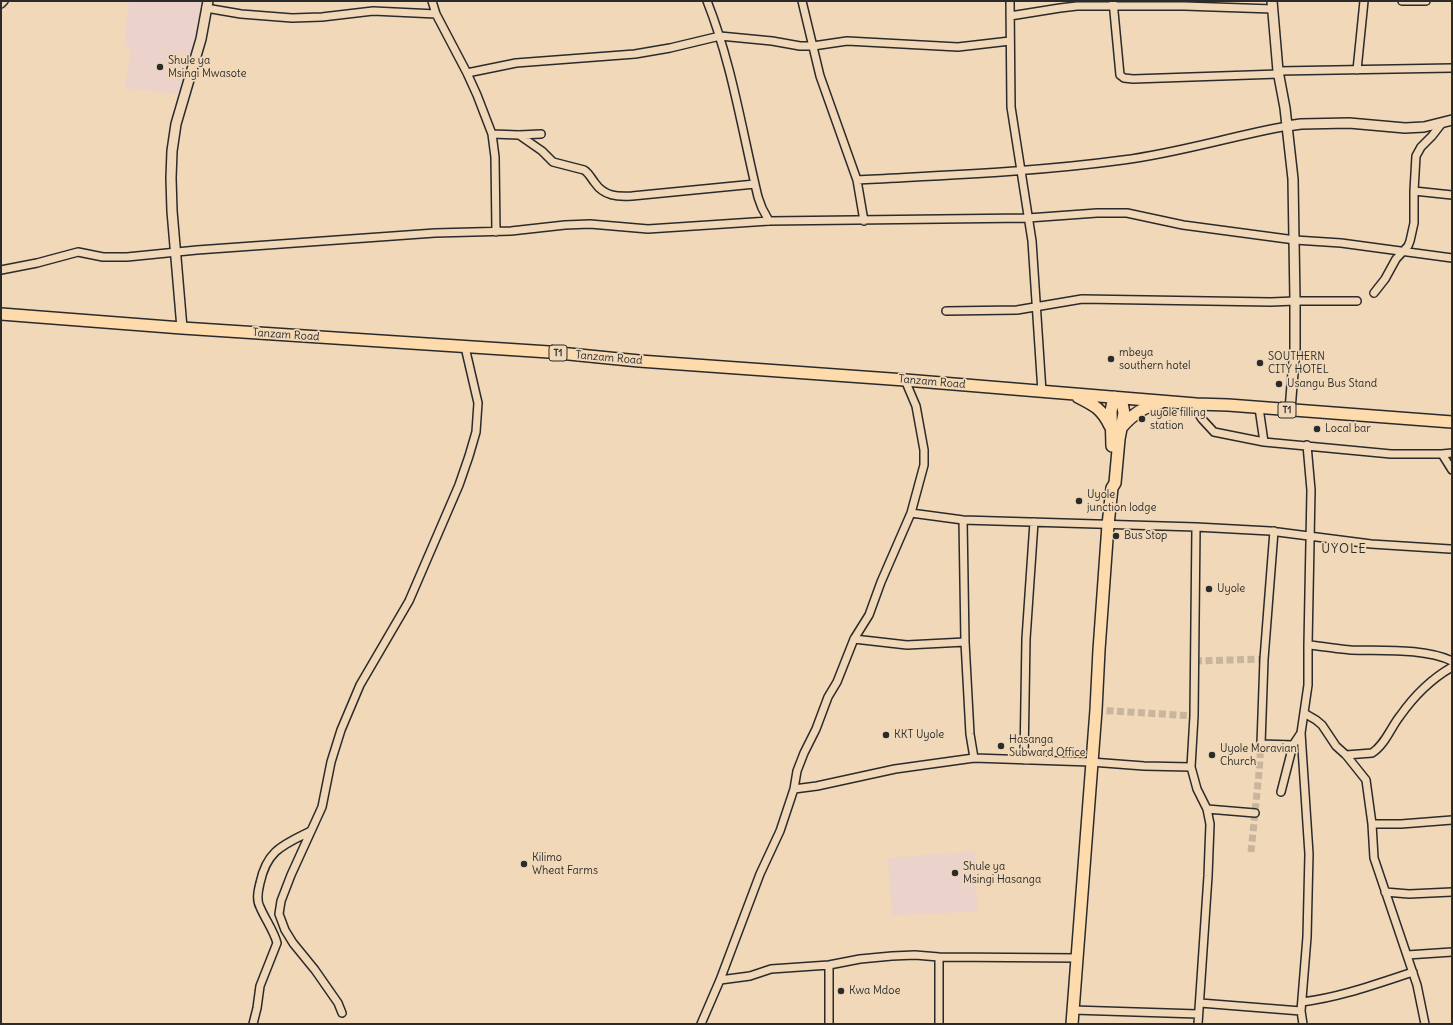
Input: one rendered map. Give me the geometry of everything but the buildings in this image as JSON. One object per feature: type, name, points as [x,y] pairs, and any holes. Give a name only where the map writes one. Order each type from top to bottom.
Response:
[{"type":"highway","name":"Tanzam Road","points":[[1,314],[465,347],[1118,397]]},
{"type":"highway","points":[[1070,394],[1095,406],[1116,431]]},
{"type":"highway","name":"T1","points":[[1118,397],[1164,402],[1452,422]]},
{"type":"highway","points":[[1072,1024],[1096,710],[1108,525],[1112,488],[1115,483],[1116,431],[1111,411],[1118,397]]},
{"type":"highway","points":[[1116,431],[1126,422],[1152,404],[1164,402]]},
{"type":"street","points":[[1,4],[4,1]]},
{"type":"street","points":[[432,1],[436,14],[477,95],[492,134],[495,157],[496,232]]},
{"type":"street","points":[[707,1],[720,36],[732,77],[755,184],[762,208],[769,221]]},
{"type":"street","points":[[802,1],[820,76],[856,180],[864,221]]},
{"type":"street","points":[[1010,1],[1011,107],[1034,262],[1042,392]]},
{"type":"street","points":[[1357,70],[1364,1]]},
{"type":"street","points":[[1402,1],[1426,1]]},
{"type":"street","points":[[1010,16],[1060,8],[1113,4],[1184,6],[1272,5],[1293,179],[1295,240],[1295,348],[1290,410]]},
{"type":"street","points":[[1113,4],[1120,75],[1124,78],[1134,79],[1279,72],[1452,68]]},
{"type":"street","points":[[182,328],[172,211],[172,151],[176,124],[201,39],[207,5],[247,15],[292,18],[322,17],[373,11],[436,14]]},
{"type":"street","points":[[467,73],[516,63],[635,54],[670,48],[720,36],[772,41],[800,46],[813,46],[847,41],[958,47],[1010,41]]},
{"type":"street","points":[[856,180],[1021,172],[1081,166],[1147,156],[1301,124],[1350,123],[1405,128],[1424,127],[1452,120]]},
{"type":"street","points":[[1374,293],[1385,279],[1396,259],[1408,246],[1414,222],[1416,156],[1418,151],[1442,123]]},
{"type":"street","points":[[492,134],[541,134]]},
{"type":"street","points":[[519,135],[542,151],[553,162],[584,170],[599,189],[612,196],[632,196],[755,184]]},
{"type":"street","points":[[1414,191],[1452,194]]},
{"type":"street","points":[[1,270],[37,264],[78,252],[114,258],[176,252],[428,234],[496,232],[573,224],[648,229],[769,221],[1028,218],[1097,213],[1127,213],[1183,224],[1295,240],[1404,251],[1452,258]]},
{"type":"street","points":[[946,311],[1006,310],[1036,307],[1082,299],[1271,302],[1295,300],[1357,301]]},
{"type":"street","points":[[342,1013],[338,1003],[315,970],[290,940],[279,914],[281,901],[290,875],[322,807],[331,762],[341,730],[360,685],[409,601],[459,485],[469,456],[476,432],[478,403],[465,347]]},
{"type":"street","points":[[701,1024],[720,980],[760,874],[780,831],[794,789],[797,771],[804,753],[816,729],[828,698],[837,682],[854,639],[869,615],[881,582],[911,513],[924,465],[924,450],[916,406],[904,380]]},
{"type":"street","points":[[1196,404],[1202,420],[1214,432],[1264,442],[1391,454],[1452,453]]},
{"type":"street","points":[[1259,408],[1264,442]]},
{"type":"street","points":[[1303,1024],[1301,1012],[1308,937],[1310,854],[1300,733],[1308,684],[1311,490],[1307,445]]},
{"type":"street","points":[[1442,454],[1452,470]]},
{"type":"street","points":[[911,513],[963,520],[1196,527],[1274,531],[1371,544],[1450,549]]},
{"type":"street","points":[[963,520],[965,642],[970,734],[974,758]]},
{"type":"street","points":[[1024,760],[1026,639],[1034,522]]},
{"type":"street","points":[[1196,527],[1194,716],[1191,767],[1197,788],[1207,809],[1210,824],[1198,1024]]},
{"type":"street","points":[[1274,531],[1265,652],[1261,744],[1293,745]]},
{"type":"street","points":[[854,639],[907,645],[965,642]]},
{"type":"street","points":[[1308,645],[1350,650],[1407,652],[1443,657],[1452,661]]},
{"type":"street","points":[[1346,756],[1372,753],[1376,751],[1400,715],[1418,694],[1444,671],[1452,667]]},
{"type":"street","points":[[1304,713],[1322,725],[1336,746],[1366,780],[1372,824],[1374,858],[1413,972],[1426,1024]]},
{"type":"street","points":[[1281,792],[1293,745],[1300,733]]},
{"type":"street","points":[[794,789],[817,786],[895,769],[974,758],[1191,767]]},
{"type":"street","points":[[1207,809],[1255,813]]},
{"type":"street","points":[[1372,824],[1401,824],[1452,820]]},
{"type":"street","points":[[253,1024],[260,986],[277,943],[266,917],[259,906],[258,889],[263,869],[271,856],[283,845],[312,831]]},
{"type":"street","points":[[1385,892],[1409,894],[1452,892]]},
{"type":"street","points":[[1407,955],[1452,952]]},
{"type":"street","points":[[720,980],[750,976],[772,970],[828,965],[860,959],[892,956],[915,955],[939,957],[1078,958]]},
{"type":"street","points":[[939,957],[939,1024]]},
{"type":"street","points":[[828,965],[829,1024]]},
{"type":"street","points":[[1302,1002],[1327,999],[1348,994],[1413,972]]},
{"type":"street","points":[[1200,1003],[1301,1012]]},
{"type":"street","points":[[1073,1010],[1198,1014]]},
{"type":"shaded area","points":[[129,1],[204,1],[200,54],[151,49],[193,54],[185,95],[125,88],[131,47],[124,46]]},
{"type":"shaded area","points":[[975,851],[977,911],[892,916],[888,858]]},
{"type":"tunnel","points":[[1195,661],[1264,659]]},
{"type":"tunnel","points":[[1096,710],[1194,716]]},
{"type":"tunnel","points":[[1251,852],[1261,744]]},
{"type":"place","name":"Shule ya Msingi Mwasote","points":[[160,67]]},
{"type":"place","name":"mbeya southern hotel","points":[[1111,359]]},
{"type":"place","name":"SOUTHERN CITY HOTEL","points":[[1260,363]]},
{"type":"place","name":"Usangu Bus Stand","points":[[1279,384]]},
{"type":"place","name":"uyole filling station","points":[[1142,419]]},
{"type":"place","name":"Local bar","points":[[1317,429]]},
{"type":"place","name":"Uyole junction lodge","points":[[1079,501]]},
{"type":"place","name":"Bus Stop","points":[[1116,536]]},
{"type":"place","name":"Uyole","points":[[1209,589]]},
{"type":"place","name":"KKT Uyole","points":[[886,735]]},
{"type":"place","name":"Hasanga Subward Office","points":[[1001,746]]},
{"type":"place","name":"Uyole Moravian Church","points":[[1212,755]]},
{"type":"place","name":"Kilimo Wheat Farms","points":[[524,864]]},
{"type":"place","name":"Shule ya Msingi Hasanga","points":[[955,873]]},
{"type":"place","name":"Kwa Mdoe","points":[[841,991]]},
{"type":"district","name":"UYOLE","points":[[1344,549]]}]
